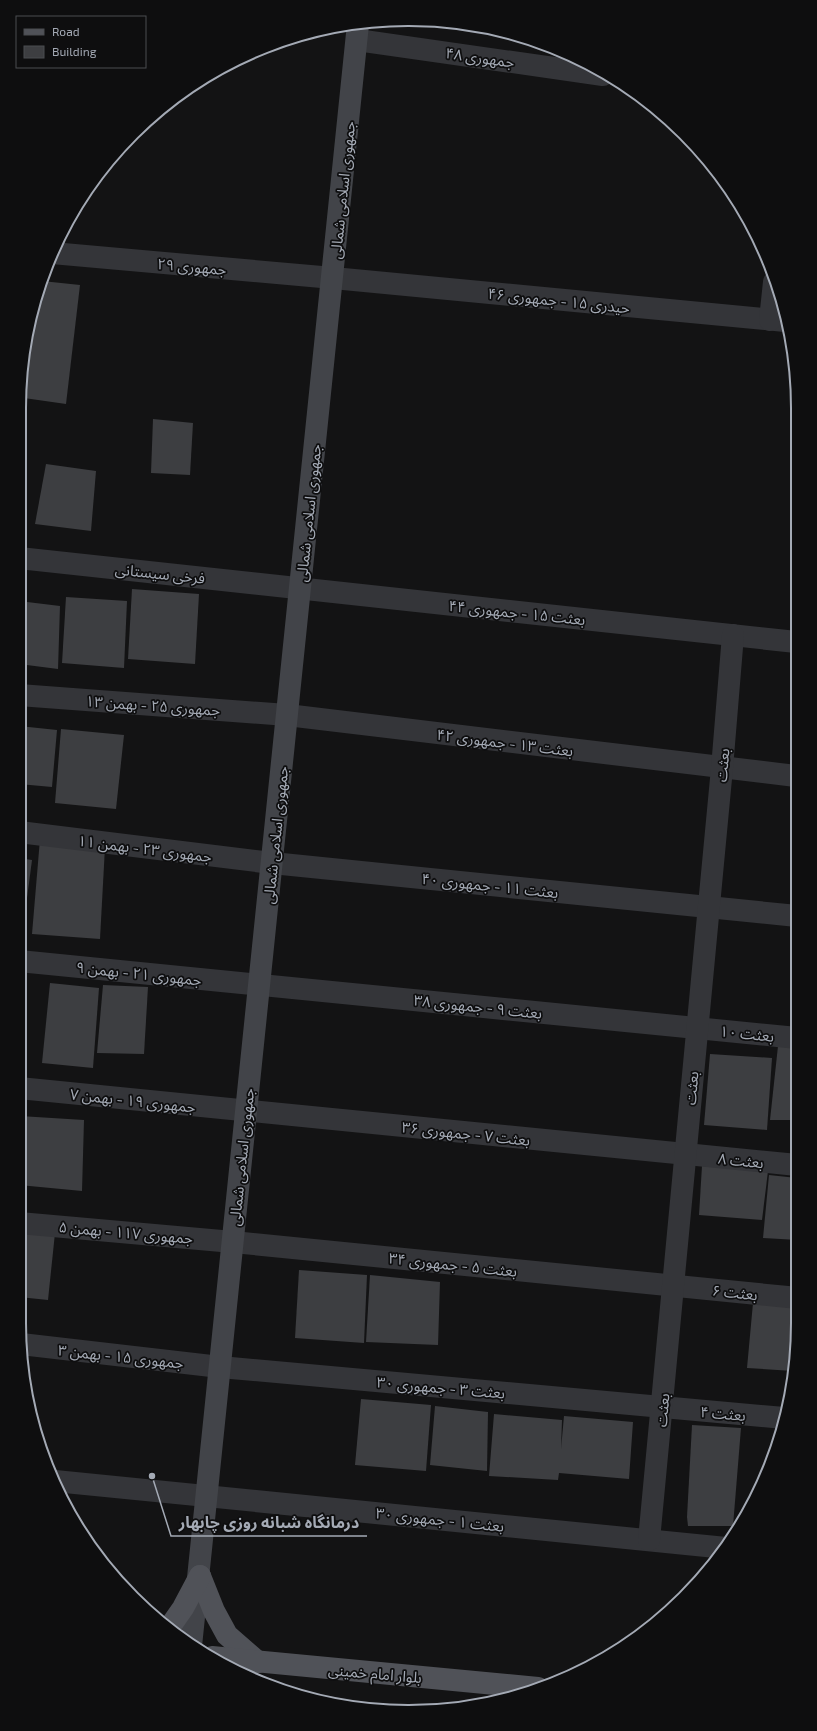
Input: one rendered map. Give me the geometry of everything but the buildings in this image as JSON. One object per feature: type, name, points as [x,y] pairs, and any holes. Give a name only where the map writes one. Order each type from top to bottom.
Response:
[{"type":"main road","points":[[172,1623],[183,1608],[200,1576]]},
{"type":"main road","points":[[200,1576],[214,1611],[227,1634],[258,1662]]},
{"type":"main road","name":"بلوار امام خمینی","points":[[225,1658],[525,1687]]},
{"type":"street","name":"جمهوری ۴۸","points":[[357,32],[593,73]]},
{"type":"street","name":"جمهوری اسلامی شمالی","points":[[192,1638],[200,1576],[206,1496],[333,278],[357,32]]},
{"type":"street","name":"جمهوری ۲۹","points":[[59,254],[333,278]]},
{"type":"street","name":"حیدری ۱۵ - جمهوری ۴۶","points":[[333,278],[778,321]]},
{"type":"street","points":[[776,304],[778,321]]},
{"type":"street","name":"فرخی سیستانی","points":[[26,559],[300,589]]},
{"type":"street","name":"بعثت ۱۵ - جمهوری ۴۴","points":[[300,589],[791,641]]},
{"type":"street","name":"بعثت","points":[[649,1540],[722,768],[733,635]]},
{"type":"street","name":"جمهوری ۲۵ - بهمن ۱۳","points":[[26,696],[287,716]]},
{"type":"street","name":"بعثت ۱۳ - جمهوری ۴۲","points":[[287,716],[791,775]]},
{"type":"street","name":"جمهوری ۲۳ - بهمن ۱۱","points":[[26,833],[272,863]]},
{"type":"street","name":"بعثت ۱۱ - جمهوری ۴۰","points":[[272,863],[791,915]]},
{"type":"street","name":"جمهوری ۲۱ - بهمن ۹","points":[[26,962],[259,985]]},
{"type":"street","name":"بعثت ۹ - جمهوری ۳۸","points":[[259,985],[697,1028]]},
{"type":"street","name":"بعثت ۱۰","points":[[697,1028],[791,1037]]},
{"type":"street","name":"جمهوری ۱۹ - بهمن ۷","points":[[26,1089],[246,1111]]},
{"type":"street","name":"بعثت ۷ - جمهوری ۳۶","points":[[246,1111],[685,1154]]},
{"type":"street","name":"بعثت ۸","points":[[685,1154],[791,1165]]},
{"type":"street","name":"جمهوری ۱۱۷ - بهمن ۵","points":[[26,1224],[233,1242]]},
{"type":"street","name":"بعثت ۵ - جمهوری ۳۴","points":[[233,1242],[673,1286]]},
{"type":"street","name":"بعثت ۶","points":[[673,1286],[791,1297]]},
{"type":"street","name":"جمهوری ۱۵ - بهمن ۳","points":[[27,1345],[220,1367]]},
{"type":"street","name":"بعثت ۳ - جمهوری ۳۰","points":[[220,1367],[662,1407]]},
{"type":"street","name":"بعثت ۴","points":[[662,1407],[779,1418]]},
{"type":"street","name":"بعثت ۱ - جمهوری ۳۰","points":[[60,1482],[718,1547]]},
{"type":"place","name":"درمانگاه شبانه روزی چابهار","points":[[152,1476]]}]
